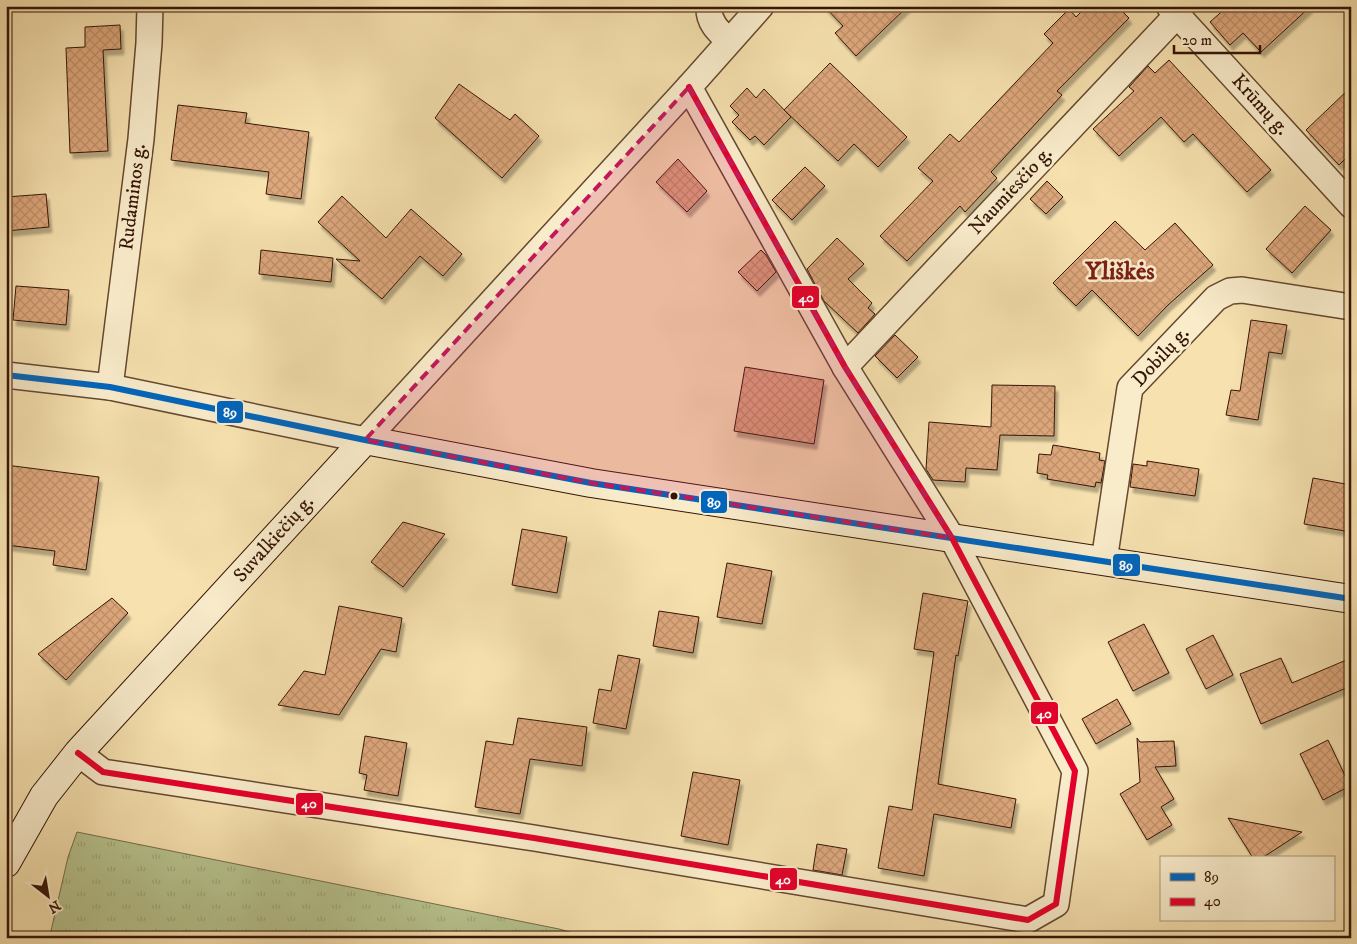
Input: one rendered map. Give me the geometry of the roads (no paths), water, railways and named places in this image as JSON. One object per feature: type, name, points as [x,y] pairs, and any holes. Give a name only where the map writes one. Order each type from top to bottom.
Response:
[{"type":"main road","points":[[364,440],[591,483],[1351,599]]},
{"type":"main road","name":"Suvalkiečių g.","points":[[6,863],[44,796],[78,753],[364,440]]},
{"type":"street","name":"Rudaminos g.","points":[[110,387],[141,139],[149,43],[150,6]]},
{"type":"street","points":[[709,6],[709,14],[714,25],[729,41]]},
{"type":"street","name":"Suvalkiečių g.","points":[[364,440],[689,87],[760,6]]},
{"type":"street","name":"Krūmų g.","points":[[1173,10],[1350,204]]},
{"type":"street","name":"Naumiesčio g.","points":[[845,367],[1173,10]]},
{"type":"street","points":[[78,753],[103,772],[534,838],[1028,920],[1056,904],[1075,771],[952,538],[845,367],[689,87]]},
{"type":"street","name":"Dobilų g.","points":[[1104,561],[1130,388],[1216,298],[1230,291],[1242,290],[1351,307]]},
{"type":"street","points":[[6,375],[110,387],[364,440]]},
{"type":"district","name":"Yliškės","points":[[1120,271]]}]
